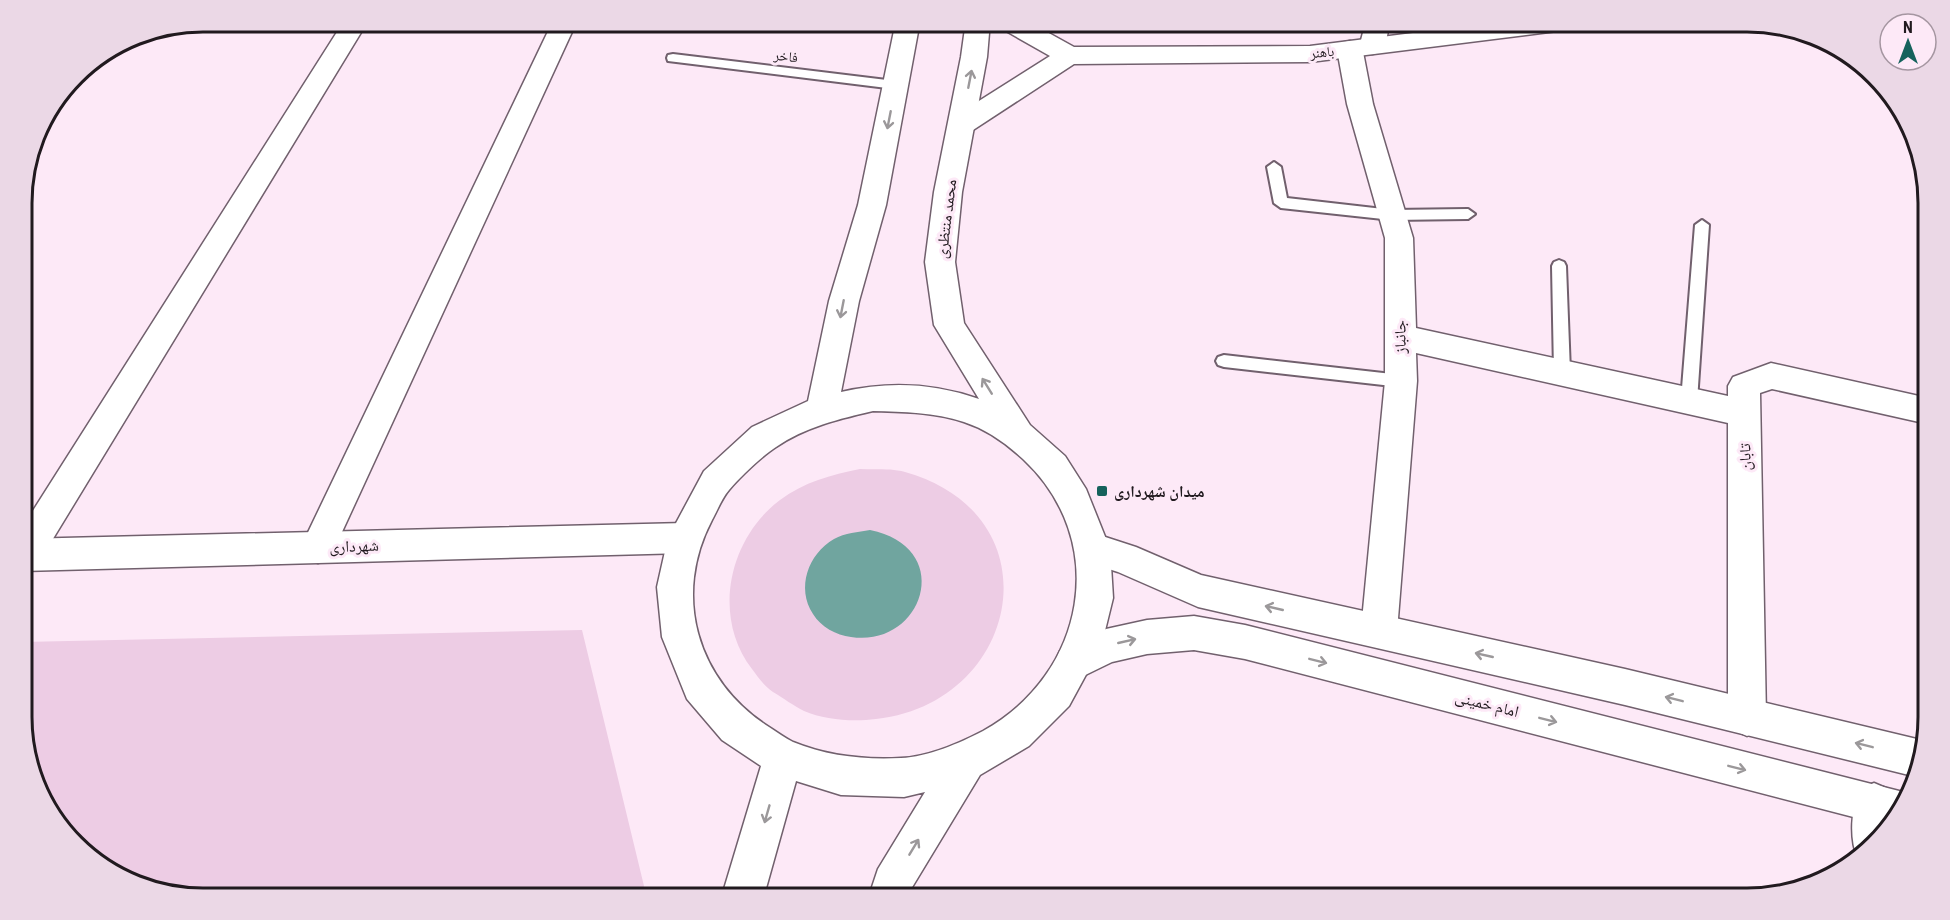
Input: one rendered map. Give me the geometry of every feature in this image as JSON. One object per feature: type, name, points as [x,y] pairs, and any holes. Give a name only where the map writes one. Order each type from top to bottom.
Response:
[{"type":"street","points":[[31,543],[349,32]]},
{"type":"street","points":[[318,547],[560,32]]},
{"type":"street","points":[[822,409],[844,301],[872,205],[906,32]]},
{"type":"street","name":"محمد منتظری","points":[[976,32],[948,192],[940,262],[949,325],[1019,435]]},
{"type":"street","points":[[961,125],[1069,57],[1027,32]]},
{"type":"street","points":[[1361,48],[1371,32]]},
{"type":"street","name":"باهنر","points":[[1069,57],[1310,54],[1487,32]]},
{"type":"street","name":"جانباز","points":[[1361,48],[1360,104],[1399,238],[1401,381],[1379,631]]},
{"type":"street","points":[[1400,337],[1745,413]]},
{"type":"street","name":"تابان","points":[[1748,717],[1744,386],[1771,376],[1918,409]]},
{"type":"street","points":[[873,398],[925,399],[974,411],[1019,435],[1053,466],[1074,499],[1093,549],[1095,598],[1083,647],[1056,693],[1016,733],[966,761],[904,778],[841,776],[783,758],[735,727],[700,686],[680,637],[675,587],[685,537],[716,481],[764,437],[822,409],[873,398]]},
{"type":"street","name":"شهرداری","points":[[31,555],[685,537]]},
{"type":"street","points":[[1093,549],[1124,558],[1198,591],[1379,631],[1914,757]]},
{"type":"street","name":"امام خمینی","points":[[1073,663],[1106,646],[1147,637],[1194,633],[1245,642],[1888,806]]},
{"type":"street","points":[[745,888],[783,758]]},
{"type":"street","points":[[891,888],[966,761]]},
{"type":"street","points":[[1881,823],[1888,806]]},
{"type":"lane","name":"فاخر","points":[[673,58],[895,85]]},
{"type":"lane","points":[[1274,167],[1281,203],[1392,215],[1468,214]]},
{"type":"lane","points":[[1689,401],[1702,225]]},
{"type":"lane","points":[[1559,266],[1562,372]]},
{"type":"lane","points":[[1224,361],[1401,381]]},
{"type":"shaded area","points":[[860,469],[905,472],[954,494],[985,526],[1001,565],[1002,606],[989,645],[963,680],[925,706],[876,719],[849,720],[804,711],[767,687],[752,669],[740,648],[732,626],[730,603],[732,580],[738,557],[748,536],[762,516],[780,500],[799,488],[828,477]]},
{"type":"shaded area","points":[[870,530],[897,540],[914,556],[921,575],[920,594],[912,613],[897,627],[876,636],[845,636],[825,626],[813,614],[805,593],[807,572],[817,553],[834,539]]},
{"type":"shaded area","points":[[582,630],[644,888],[203,888],[169,885],[137,875],[117,866],[99,853],[82,838],[54,803],[37,761],[33,739],[31,642]]},
{"type":"place","name":"میدان شهرداری","points":[[1102,491]]}]
